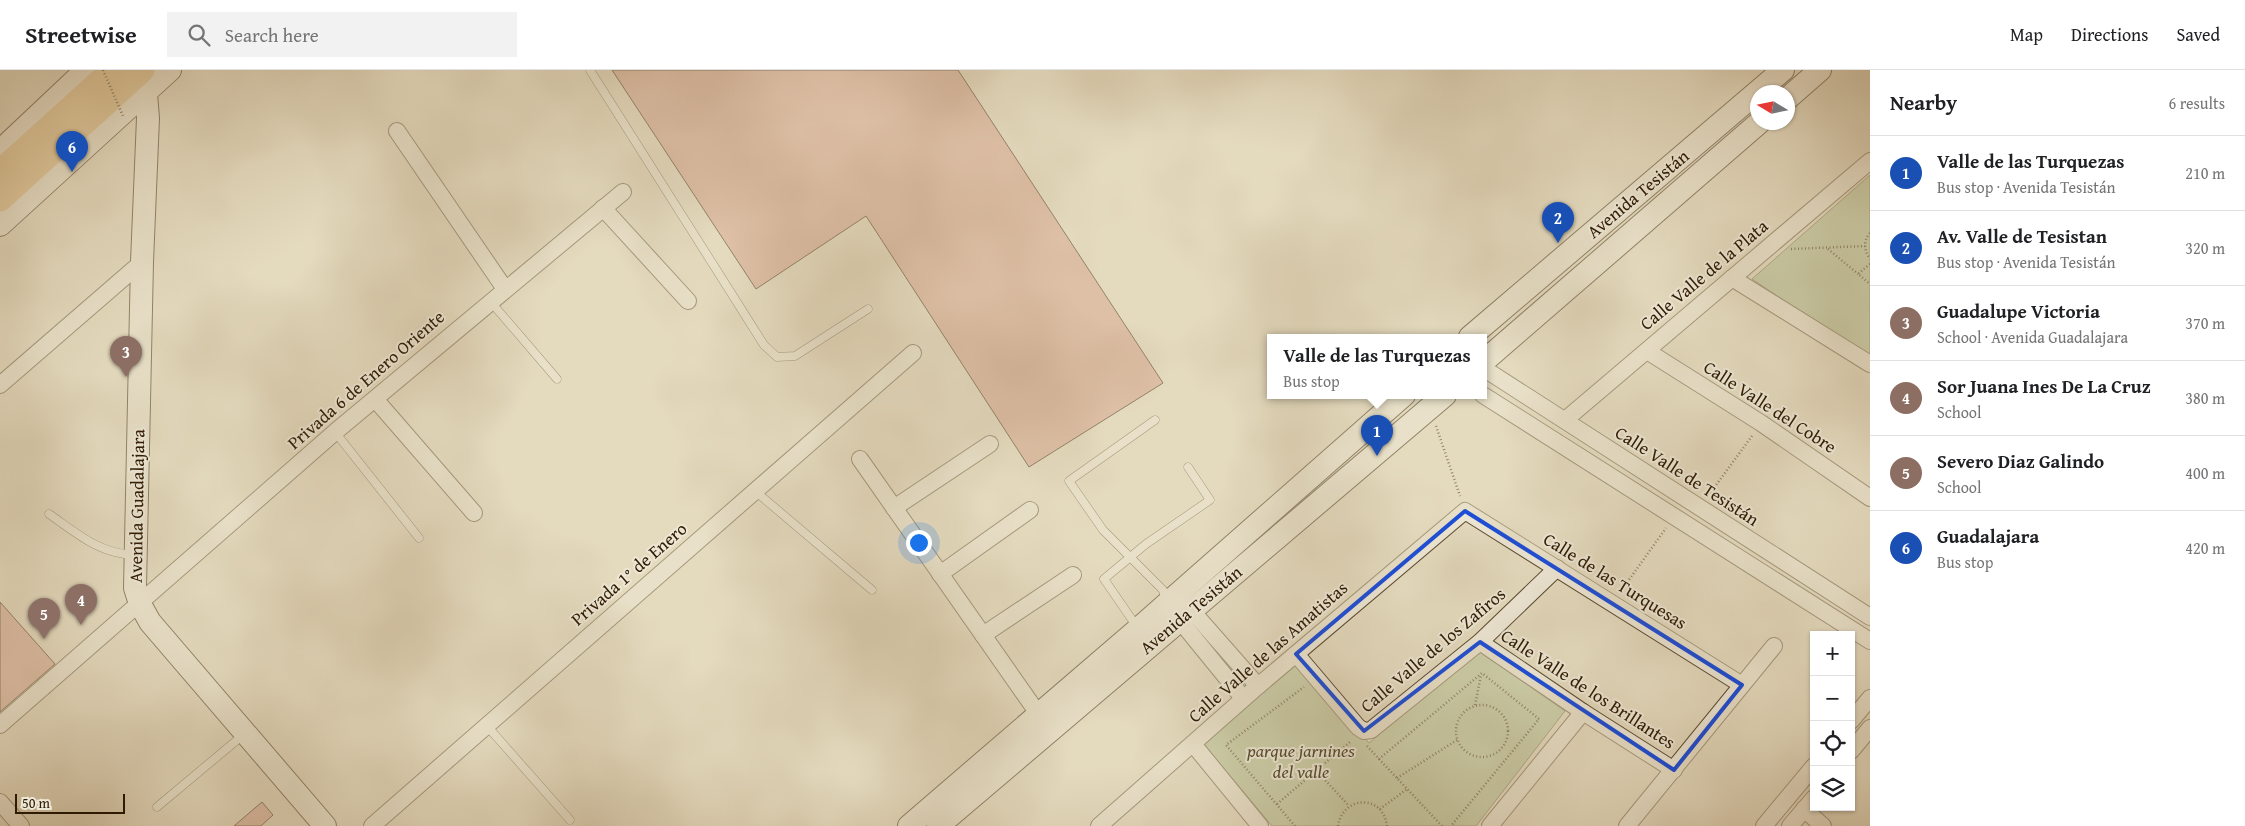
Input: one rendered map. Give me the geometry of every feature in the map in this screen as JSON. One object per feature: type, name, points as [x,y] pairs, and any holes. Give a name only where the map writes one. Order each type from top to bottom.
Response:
[{"type":"main road","points":[[0,172],[113,70]]},
{"type":"main road","points":[[0,199],[153,75]]},
{"type":"street","points":[[0,150],[86,70]]},
{"type":"street","name":"Avenida Tesistán","points":[[1474,334],[1783,70]]},
{"type":"street","points":[[1795,92],[1820,70]]},
{"type":"street","points":[[0,225],[153,75]]},
{"type":"street","name":"Avenida Guadalajara","points":[[153,75],[148,118],[142,262],[134,555],[135,588],[140,604],[150,622],[244,734],[325,826]]},
{"type":"street","name":"Avenida Tesistán","points":[[1487,359],[1751,130]]},
{"type":"street","points":[[397,131],[505,288]]},
{"type":"street","name":"Calle Valle de la Plata","points":[[1564,420],[1870,161]]},
{"type":"street","name":"Privada 6 de Enero Oriente","points":[[0,725],[335,432],[622,192]]},
{"type":"street","points":[[603,208],[688,302]]},
{"type":"street","points":[[0,385],[142,262]]},
{"type":"street","points":[[1732,278],[1870,364]]},
{"type":"street","name":"Calle Valle del Cobre","points":[[1647,350],[1760,423],[1870,498]]},
{"type":"street","name":"Privada 1° de Enero","points":[[372,826],[913,353]]},
{"type":"street","name":"Calle Valle de Tesistán","points":[[1487,371],[1870,618]]},
{"type":"street","points":[[1487,398],[1870,641]]},
{"type":"street","points":[[375,399],[474,512]]},
{"type":"street","name":"Avenida Tesistán","points":[[938,826],[1175,603],[1400,399]]},
{"type":"street","name":"Avenida Tesistán","points":[[909,826],[1138,629],[1175,603],[1437,401]]},
{"type":"street","points":[[894,508],[990,444]]},
{"type":"street","points":[[860,459],[1039,715]]},
{"type":"street","points":[[940,574],[1030,510]]},
{"type":"street","name":"Calle de las Turquesas","points":[[1465,511],[1742,685]]},
{"type":"street","name":"Calle Valle de las Amatistas","points":[[1099,826],[1244,698],[1465,511]]},
{"type":"street","name":"Calle Valle de los Zafiros","points":[[1296,654],[1358,727],[1364,731],[1371,730],[1480,642],[1557,568]]},
{"type":"street","points":[[983,634],[1073,575]]},
{"type":"street","points":[[1175,603],[1258,686]]},
{"type":"street","points":[[1175,603],[1244,698]]},
{"type":"street","name":"Calle Valle de los Brillantes","points":[[1480,642],[1583,712],[1674,770]]},
{"type":"street","points":[[1627,826],[1774,646]]},
{"type":"street","points":[[1855,716],[1870,698]]},
{"type":"street","points":[[1490,826],[1583,712]]},
{"type":"street","points":[[1855,747],[1870,728]]},
{"type":"street","points":[[1193,744],[1260,826]]},
{"type":"street","points":[[1764,826],[1810,771]]},
{"type":"street","points":[[0,802],[21,826]]},
{"type":"street","points":[[1790,826],[1809,804],[1823,826]]},
{"type":"lane","points":[[590,70],[764,345],[776,357],[795,356],[868,308]]},
{"type":"lane","points":[[490,301],[557,379]]},
{"type":"lane","points":[[1155,420],[1070,481],[1104,530],[1175,603]]},
{"type":"lane","points":[[335,432],[418,538]]},
{"type":"lane","points":[[1138,629],[1104,579],[1131,556],[1210,500],[1188,467]]},
{"type":"lane","points":[[755,491],[872,590]]},
{"type":"lane","points":[[49,514],[101,549],[119,554],[134,555]]},
{"type":"lane","points":[[487,726],[570,820]]},
{"type":"lane","points":[[157,807],[244,734]]},
{"type":"path","points":[[103,70],[123,116]]},
{"type":"path","points":[[1870,233],[1865,240],[1865,246],[1870,259]]},
{"type":"path","points":[[1765,250],[1865,246]]},
{"type":"path","points":[[1827,248],[1870,284]]},
{"type":"path","points":[[1858,274],[1870,264]]},
{"type":"path","points":[[1437,401],[1465,511]]},
{"type":"path","points":[[1700,508],[1760,423]]},
{"type":"path","points":[[1612,603],[1675,517]]},
{"type":"path","points":[[1475,705],[1482,674]]},
{"type":"path","points":[[1379,759],[1482,674]]},
{"type":"path","points":[[1451,826],[1539,719],[1482,674]]},
{"type":"path","points":[[1295,826],[1226,745],[1310,683]]},
{"type":"path","points":[[1475,705],[1492,706],[1505,718],[1508,735],[1506,743],[1493,755],[1484,757],[1468,753],[1457,740],[1457,722],[1467,708],[1475,705]]},
{"type":"path","points":[[1277,804],[1357,735]]},
{"type":"path","points":[[1396,778],[1457,740]]},
{"type":"path","points":[[1363,741],[1442,826]]},
{"type":"path","points":[[1316,770],[1349,806]]},
{"type":"path","points":[[1380,809],[1407,789]]},
{"type":"path","points":[[1338,826],[1339,818],[1349,806],[1365,802],[1380,809],[1385,816],[1387,826]]},
{"type":"highlighted area","points":[[1465,511],[1742,685],[1674,770],[1480,642],[1364,731],[1296,654]]},
{"type":"green space","points":[[1870,175],[1870,359],[1752,279]]},
{"type":"green space","name":"parque jarnines del valle","points":[[1479,651],[1565,711],[1476,826],[1272,826],[1204,745],[1295,660],[1369,743]]},
{"type":"building","points":[[612,70],[958,70],[1163,383],[1029,467],[866,216],[756,289]]},
{"type":"building","points":[[0,602],[55,664],[0,712]]},
{"type":"building","points":[[262,802],[273,815],[261,826],[234,826]]},
{"type":"place","name":"Guadalajara","points":[[72,172]]},
{"type":"place","name":"Av. Valle de Tesistan","points":[[1558,243]]},
{"type":"place","name":"Guadalupe Victoria","points":[[126,377]]},
{"type":"place","name":"Valle de las Turquezas","points":[[1377,456]]},
{"type":"place","name":"Sor Juana Ines De La Cruz","points":[[81,625]]},
{"type":"place","name":"Severo Diaz Galindo","points":[[44,639]]}]
